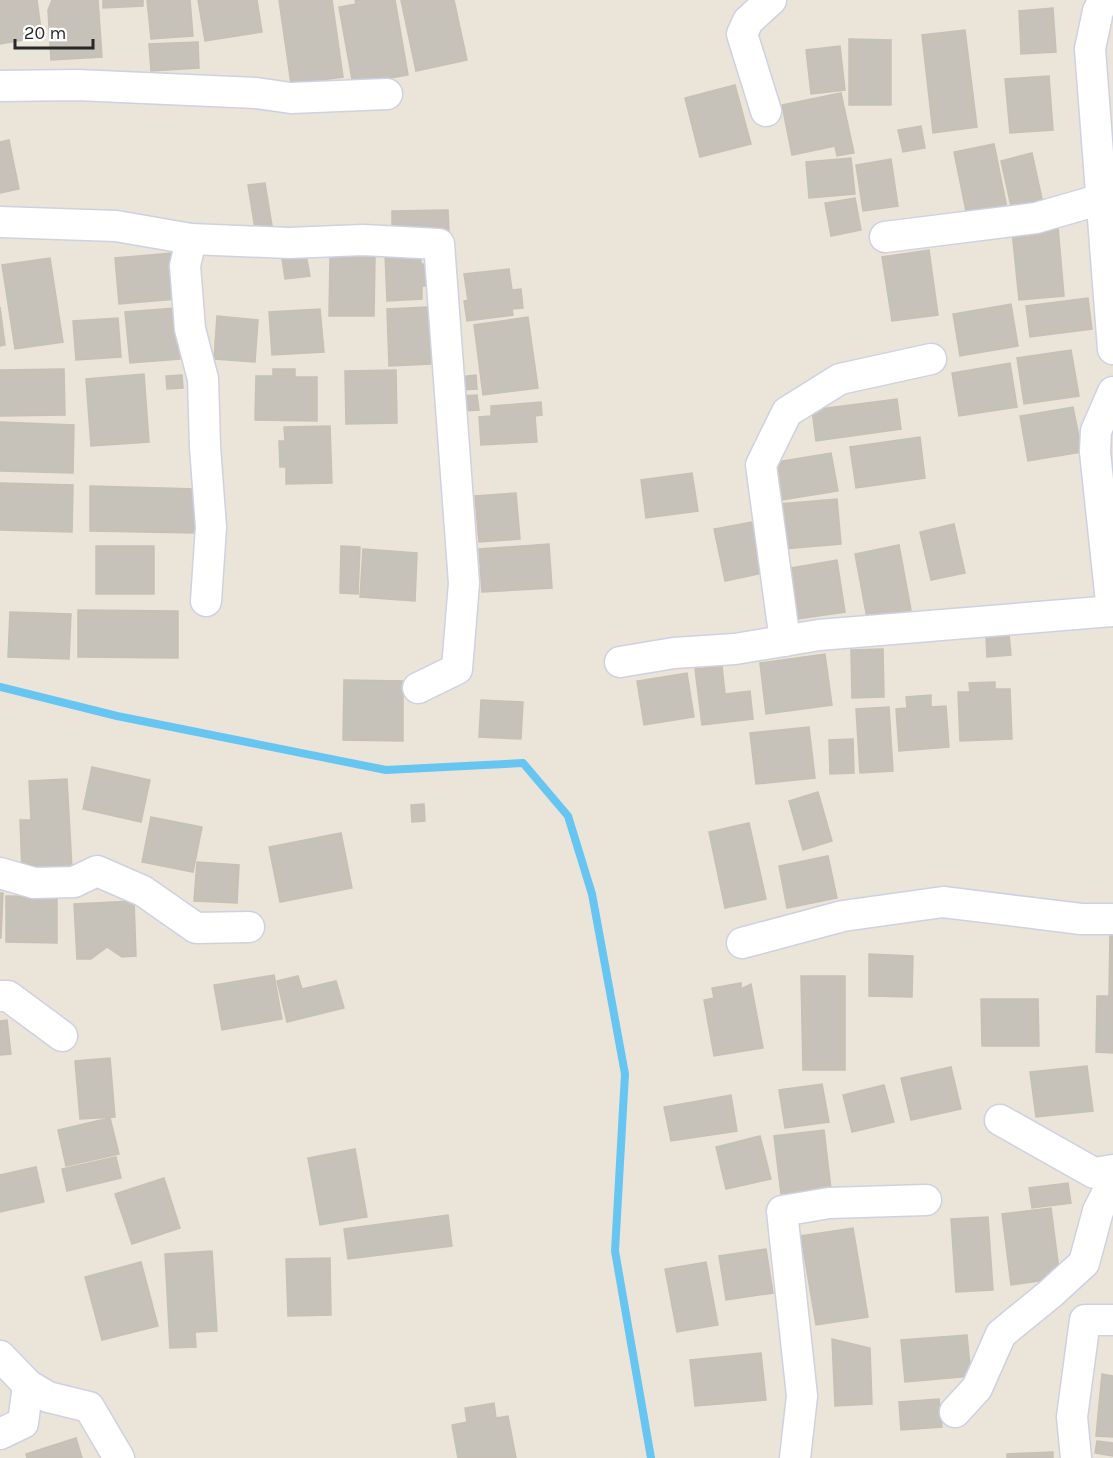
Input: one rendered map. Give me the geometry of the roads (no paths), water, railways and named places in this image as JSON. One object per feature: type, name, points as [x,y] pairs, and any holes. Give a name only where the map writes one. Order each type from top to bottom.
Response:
[{"type":"street","points":[[765,111],[742,34],[748,21],[771,0]]},
{"type":"street","points":[[1104,0],[1098,10],[1090,49],[1113,349]]},
{"type":"street","points":[[0,86],[77,85],[256,93],[291,98],[387,94]]},
{"type":"street","points":[[885,237],[1036,218],[1102,199]]},
{"type":"street","points":[[0,222],[116,226],[191,239],[289,243],[363,240],[439,244],[464,583],[457,669],[418,688]]},
{"type":"street","points":[[191,239],[185,266],[190,329],[203,379],[211,526],[206,601]]},
{"type":"street","points":[[785,641],[761,465],[787,412],[840,379],[931,359]]},
{"type":"street","points":[[620,662],[674,653],[735,649],[819,635],[1112,611],[1095,452],[1096,431],[1113,392]]},
{"type":"street","points":[[0,873],[33,883],[74,882],[97,871],[143,891],[196,928],[249,927]]},
{"type":"street","points":[[742,943],[843,916],[943,902],[1081,919],[1113,919]]},
{"type":"street","points":[[0,996],[8,996],[62,1036]]},
{"type":"street","points":[[1000,1120],[1094,1173],[1113,1170]]},
{"type":"street","points":[[955,1412],[977,1388],[1001,1334],[1050,1294],[1083,1263],[1098,1211],[1113,1182]]},
{"type":"street","points":[[795,1458],[802,1396],[782,1211],[829,1203],[926,1200]]},
{"type":"street","points":[[1076,1458],[1072,1417],[1085,1320],[1113,1320]]},
{"type":"street","points":[[0,1356],[28,1385],[48,1397],[89,1407],[119,1458]]},
{"type":"street","points":[[0,1434],[23,1423],[28,1385]]},
{"type":"waterway","points":[[0,687],[117,716],[386,770],[523,763],[568,816],[592,894],[625,1074],[615,1251],[651,1458]]}]
